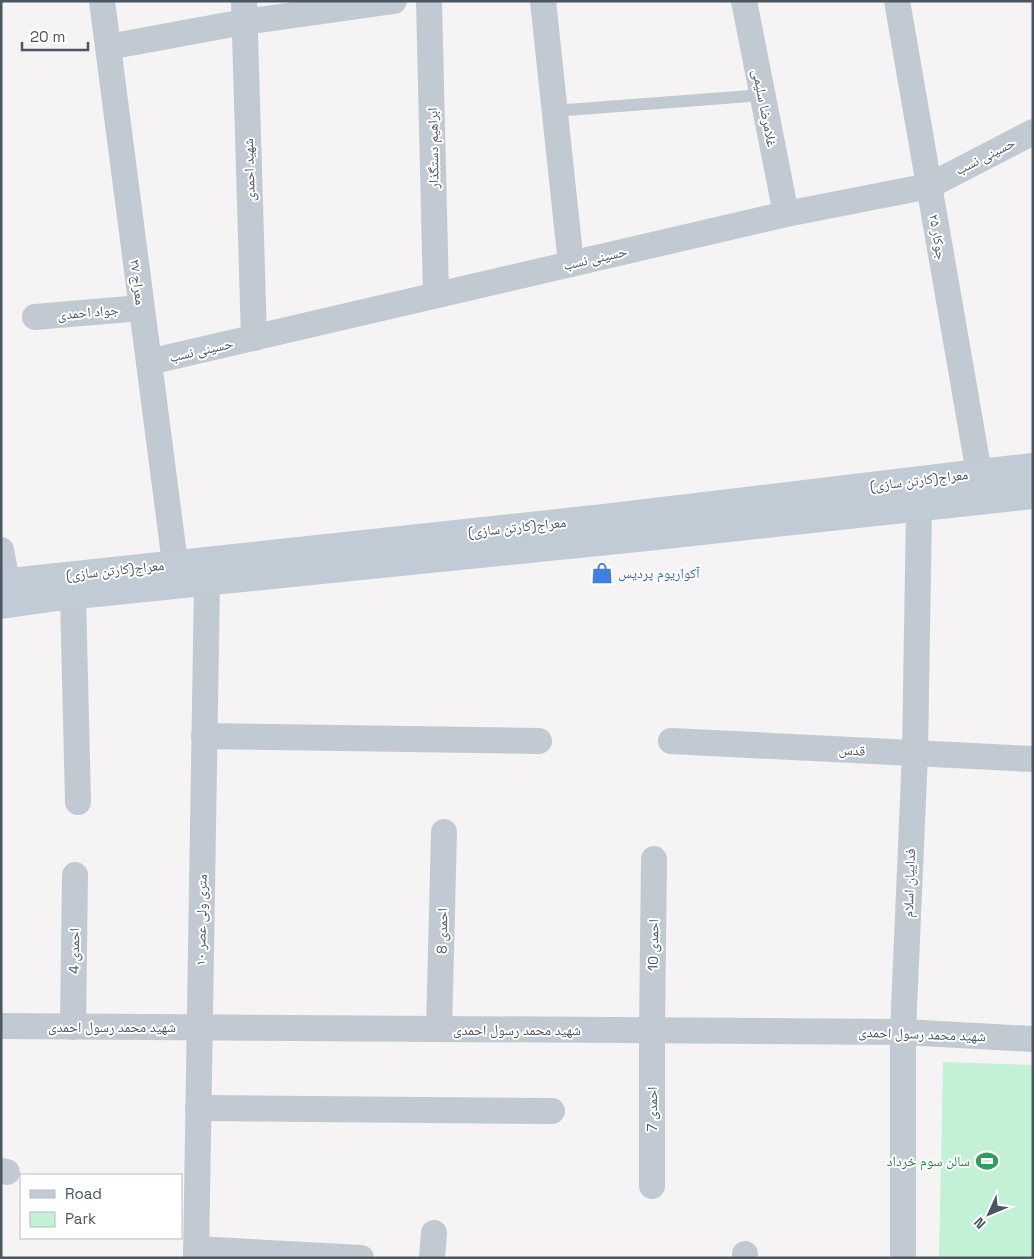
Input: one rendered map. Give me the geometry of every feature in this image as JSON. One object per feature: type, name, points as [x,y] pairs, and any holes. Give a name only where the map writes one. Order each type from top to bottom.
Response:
[{"type":"street","name":"معراج ۲۷","points":[[102,1],[175,563]]},
{"type":"street","points":[[108,47],[244,12],[394,1]]},
{"type":"street","name":"ابراهیم دستگذار","points":[[429,1],[436,295]]},
{"type":"street","points":[[542,1],[571,264]]},
{"type":"street","name":"غلامرضا سلیمی","points":[[744,1],[786,214]]},
{"type":"street","name":"جوکار ۲۵","points":[[896,1],[979,472]]},
{"type":"street","name":"شهید احمدی","points":[[244,12],[254,338]]},
{"type":"street","name":"حسینی نسب","points":[[149,362],[786,214],[929,186],[1033,132]]},
{"type":"street","name":"جواد احمدی","points":[[35,317],[141,308]]},
{"type":"street","name":"معراج(کارتن سازی)","points":[[3,590],[175,563],[585,520],[1033,467]]},
{"type":"street","name":"معراج(کارتن سازی)","points":[[3,590],[73,595],[1033,495]]},
{"type":"street","name":"فداییان اسلام","points":[[903,1258],[903,1032],[915,753],[919,508]]},
{"type":"street","points":[[1,550],[3,590]]},
{"type":"street","name":"۱۰ متری ولی عصر","points":[[196,1253],[207,582]]},
{"type":"street","points":[[73,595],[78,802]]},
{"type":"street","points":[[204,736],[540,741]]},
{"type":"street","name":"قدس","points":[[670,741],[1033,759]]},
{"type":"street","name":"احمدی 8","points":[[440,1029],[444,832]]},
{"type":"street","name":"احمدی 10","points":[[652,1031],[654,859]]},
{"type":"street","name":"احمدی 4","points":[[73,1027],[75,875]]},
{"type":"street","name":"شهید محمد رسول احمدی","points":[[1,1026],[903,1032],[1033,1039]]},
{"type":"street","name":"احمدی 7","points":[[652,1031],[652,1186]]},
{"type":"street","points":[[198,1108],[552,1112]]},
{"type":"street","points":[[196,1253],[361,1258]]},
{"type":"lane","points":[[554,111],[762,95]]},
{"type":"green space","name":"سالن سوم خرداد","points":[[943,1062],[1033,1065],[1033,1258],[939,1258]]},
{"type":"place","name":"آکواریوم پردیس","points":[[602,573]]},
{"type":"place","name":"سالن سوم خرداد","points":[[987,1161]]}]
